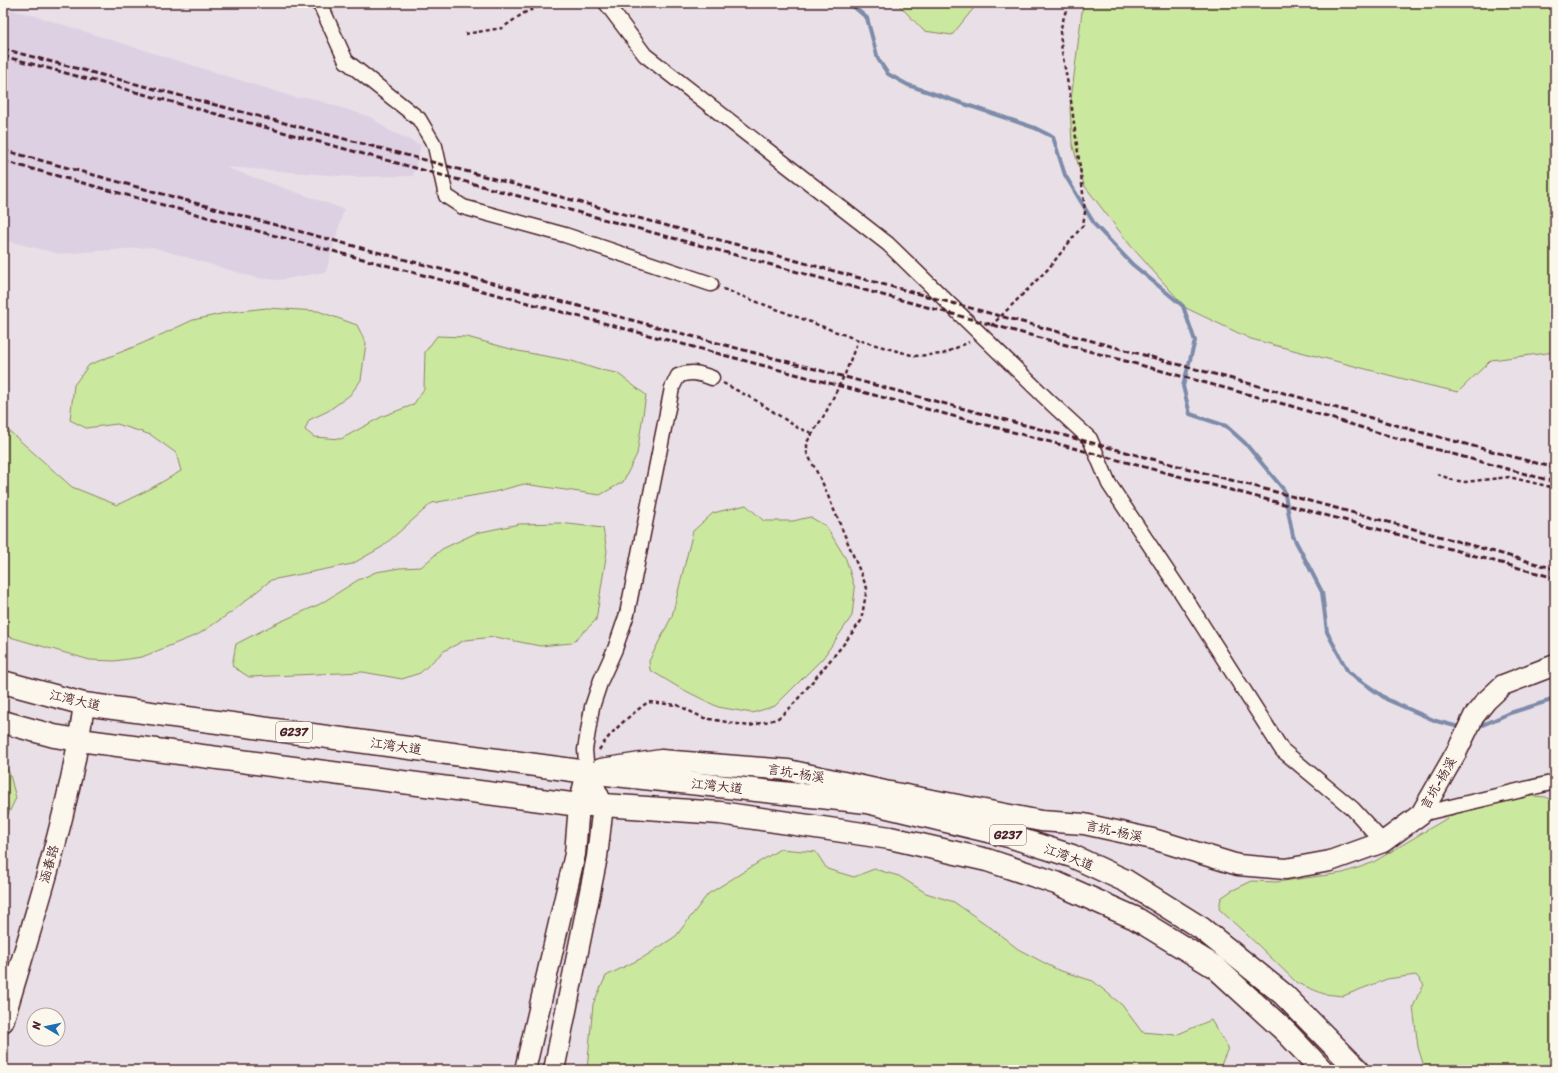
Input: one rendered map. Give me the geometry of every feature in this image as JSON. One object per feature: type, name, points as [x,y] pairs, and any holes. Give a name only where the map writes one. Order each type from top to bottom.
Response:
[{"type":"highway","name":"江湾大道","points":[[3,682],[84,704],[587,772],[866,802],[1009,836],[1072,856],[1126,881],[1201,928],[1282,994],[1358,1070]]},
{"type":"highway","name":"江湾大道","points":[[3,722],[54,736],[79,740],[579,805],[603,805],[720,813],[890,838],[987,860],[1056,883],[1135,918],[1215,967],[1286,1032],[1322,1070]]},
{"type":"main road","name":"言坑-杨溪","points":[[587,772],[661,760],[788,770],[886,791],[1041,821],[1084,824],[1153,839],[1238,865],[1286,869],[1330,861],[1384,842],[1421,814],[1474,716],[1486,701],[1503,685],[1555,665]]},
{"type":"main road","name":"涵春路","points":[[3,1022],[56,842],[79,740],[84,704]]},
{"type":"main road","points":[[525,1070],[575,854],[579,805],[587,772]]},
{"type":"main road","points":[[554,1070],[597,857],[603,805],[587,772]]},
{"type":"street","points":[[317,3],[320,6],[346,60],[419,119],[435,146],[446,196],[463,207],[565,235],[711,284]]},
{"type":"street","points":[[606,3],[645,55],[888,244],[1051,403],[1090,438],[1108,484],[1183,595],[1282,750],[1353,808],[1384,842]]},
{"type":"street","points":[[587,772],[585,750],[592,707],[600,680],[615,649],[627,614],[672,388],[678,376],[685,373],[698,373],[712,378]]},
{"type":"street","points":[[1421,814],[1555,782]]},
{"type":"path","points":[[466,34],[502,28],[524,13],[547,3]]},
{"type":"path","points":[[711,284],[858,340],[914,356],[943,354],[982,336],[1057,258],[1083,225],[1085,212],[1083,192],[1060,31],[1068,3]]},
{"type":"path","points":[[587,772],[606,738],[648,702],[677,705],[704,718],[749,726],[777,719],[791,707],[861,621],[867,588],[832,505],[807,453],[807,442],[826,414],[845,374],[858,340]]},
{"type":"path","points":[[712,378],[758,401],[798,428],[812,433]]},
{"type":"path","points":[[1437,474],[1453,480],[1465,482],[1509,477],[1555,488]]},
{"type":"shaded area","points":[[3,8],[32,15],[297,98],[307,97],[371,117],[390,131],[421,145],[413,176],[354,177],[225,167],[344,209],[326,272],[280,280],[256,278],[152,247],[60,254],[3,240]]},
{"type":"green space","points":[[897,3],[975,3],[973,9],[952,35],[924,31]]},
{"type":"green space","points":[[1083,3],[1555,3],[1555,352],[1491,360],[1458,392],[1251,339],[1186,308],[1130,245],[1084,185],[1072,143],[1070,108]]},
{"type":"green space","points":[[267,308],[318,311],[357,325],[366,343],[361,380],[350,395],[328,411],[309,420],[305,430],[314,437],[341,439],[383,416],[413,405],[424,389],[425,352],[437,336],[467,337],[518,351],[572,361],[596,369],[617,373],[646,395],[637,454],[623,482],[600,495],[524,484],[494,492],[432,503],[382,547],[352,564],[271,580],[233,611],[199,634],[142,657],[114,661],[90,660],[3,635],[3,429],[8,430],[72,487],[117,505],[148,490],[181,471],[176,453],[151,435],[117,424],[86,428],[70,420],[74,385],[89,365],[141,344],[193,320],[230,312]]},
{"type":"green space","points":[[746,505],[764,521],[793,521],[810,517],[826,526],[846,559],[855,589],[852,616],[823,658],[775,706],[752,713],[718,707],[678,687],[650,670],[649,661],[672,616],[693,531],[713,513]]},
{"type":"green space","points":[[560,523],[603,528],[607,551],[596,620],[572,643],[540,646],[495,637],[465,640],[444,651],[420,673],[402,679],[363,672],[249,677],[232,666],[236,644],[273,625],[320,604],[358,580],[376,572],[400,568],[421,567],[442,549],[476,533],[519,524]]},
{"type":"green space","points":[[3,760],[10,775],[16,798],[3,825]]},
{"type":"green space","points":[[1518,795],[1546,797],[1555,802],[1555,1070],[1425,1070],[1418,1047],[1413,1007],[1424,985],[1416,975],[1387,979],[1343,996],[1324,994],[1297,983],[1219,909],[1221,898],[1231,891],[1252,881],[1276,882],[1343,873],[1372,863],[1454,814],[1487,802]]},
{"type":"green space","points":[[780,849],[816,852],[827,869],[854,877],[874,869],[899,876],[926,893],[954,902],[1018,949],[1058,970],[1093,981],[1122,1005],[1142,1032],[1176,1035],[1211,1020],[1228,1048],[1219,1070],[587,1070],[593,1004],[606,976],[644,957],[676,936],[708,894]]},
{"type":"waterway","points":[[853,3],[854,7],[867,18],[878,59],[888,74],[908,85],[1035,128],[1053,137],[1065,175],[1095,225],[1132,264],[1183,306],[1195,341],[1183,386],[1190,414],[1226,426],[1245,443],[1284,490],[1293,536],[1322,592],[1327,632],[1348,672],[1388,700],[1436,721],[1459,727]]},
{"type":"waterway","points":[[1478,727],[1510,713],[1555,699]]},
{"type":"railway","points":[[3,49],[421,159],[1555,468]]},
{"type":"railway","points":[[3,56],[1291,406],[1409,442],[1555,482]]},
{"type":"railway","points":[[3,150],[268,223],[1403,526],[1555,569]]},
{"type":"railway","points":[[3,161],[265,233],[1400,535],[1555,578]]}]
